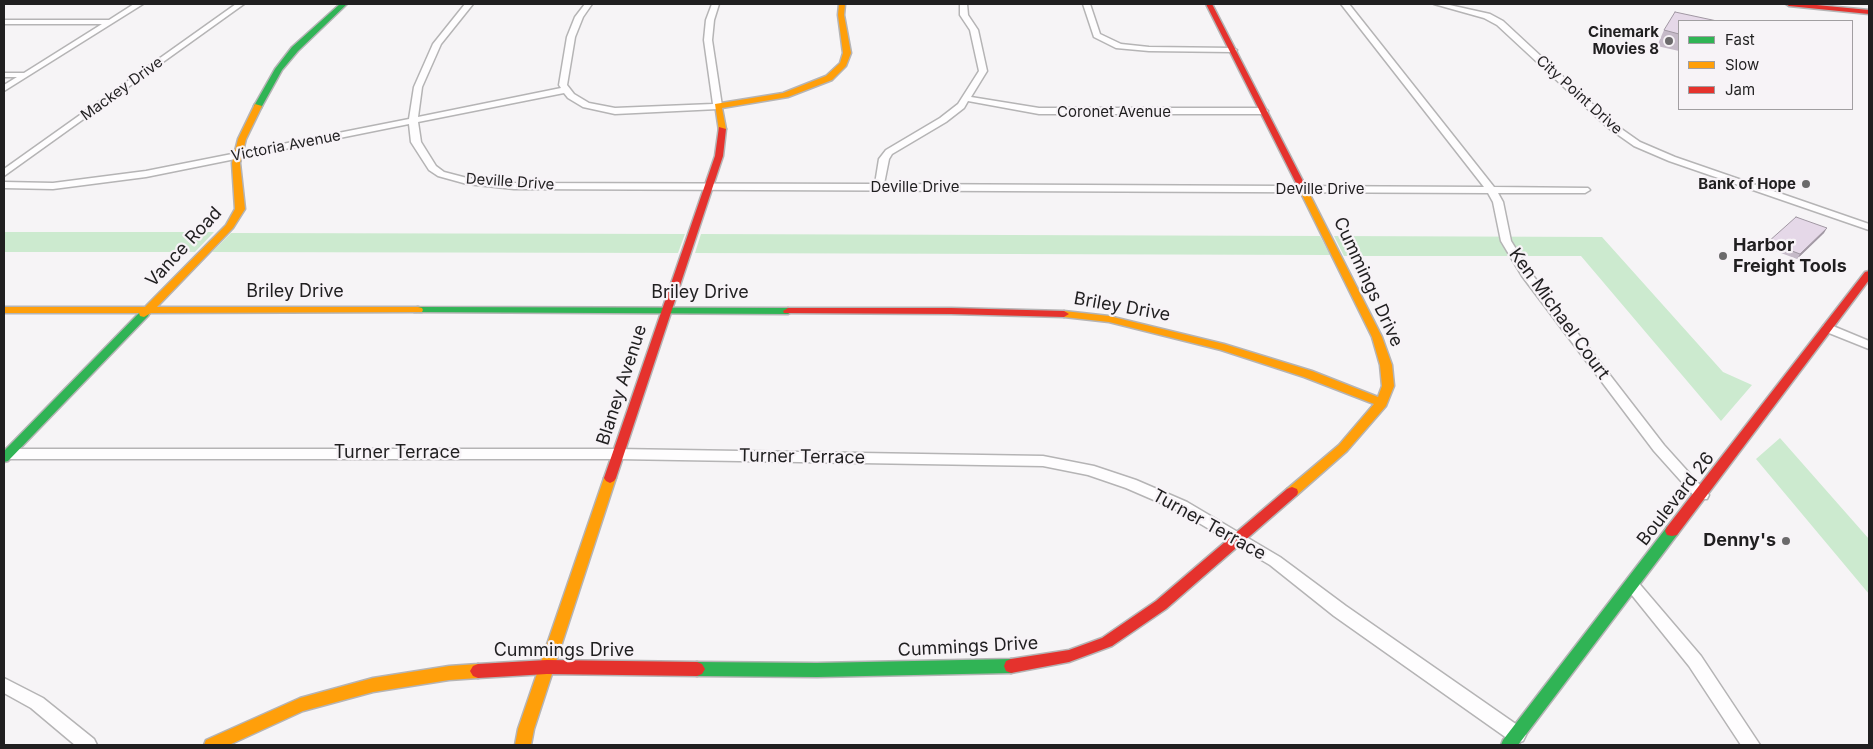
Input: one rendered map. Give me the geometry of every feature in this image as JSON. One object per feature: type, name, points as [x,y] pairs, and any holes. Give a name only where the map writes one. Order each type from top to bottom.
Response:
[{"type":"street","points":[[4,90],[139,4]]},
{"type":"street","name":"Mackey Drive","points":[[4,173],[240,4]]},
{"type":"street","name":"Vance Road","points":[[6,456],[150,310],[237,217],[240,209],[236,163],[242,139],[256,109],[279,70],[295,49],[344,4]]},
{"type":"street","name":"Deville Drive","points":[[469,4],[437,44],[418,87],[413,121],[416,142],[432,168],[441,174],[467,181],[514,186],[1585,190]]},
{"type":"street","points":[[588,4],[579,17],[571,38],[563,77],[566,90],[571,96],[586,105],[616,111],[718,106],[785,95],[829,78],[843,64],[847,53],[841,15],[842,4]]},
{"type":"street","name":"Blaney Avenue","points":[[523,745],[618,454],[719,156],[722,126],[708,40],[710,20],[716,4]]},
{"type":"street","points":[[879,187],[884,159],[889,152],[943,120],[960,106],[983,71],[974,30],[964,15],[964,4]]},
{"type":"street","points":[[1086,4],[1096,35],[1119,46],[1148,49],[1233,50]]},
{"type":"street","name":"Cummings Drive","points":[[212,745],[232,734],[300,705],[373,684],[449,673],[547,668],[818,670],[985,668],[1026,665],[1069,656],[1107,642],[1161,605],[1343,448],[1382,402],[1388,386],[1386,365],[1377,337],[1209,4]]},
{"type":"street","name":"Ken Michael Court","points":[[1345,4],[1491,189],[1498,202],[1506,241],[1526,274],[1659,448],[1702,495]]},
{"type":"street","name":"City Point Drive","points":[[1437,4],[1487,16],[1500,23],[1615,130],[1637,144],[1672,159],[1869,228]]},
{"type":"street","points":[[1789,4],[1869,12]]},
{"type":"street","points":[[4,22],[109,22]]},
{"type":"street","points":[[4,75],[27,75]]},
{"type":"street","name":"Victoria Avenue","points":[[4,185],[35,186],[85,183],[238,156],[566,90]]},
{"type":"street","name":"Coronet Avenue","points":[[965,98],[1038,111],[1264,111]]},
{"type":"street","name":"Boulevard 26","points":[[1513,740],[1869,274]]},
{"type":"street","name":"Briley Drive","points":[[4,310],[951,311],[1085,315],[1109,319],[1232,350],[1308,374],[1382,402]]},
{"type":"street","points":[[1828,328],[1869,345]]},
{"type":"street","name":"Turner Terrace","points":[[6,456],[618,454],[1007,459],[1043,462],[1089,470],[1156,494],[1182,506],[1274,562],[1513,740]]},
{"type":"street","points":[[1632,585],[1695,661],[1751,745]]},
{"type":"street","points":[[4,684],[37,703],[88,745]]},
{"type":"green space","points":[[4,232],[214,232],[195,252],[4,252]]},
{"type":"green space","points":[[231,233],[685,234],[678,253],[212,252]]},
{"type":"green space","points":[[701,234],[1320,236],[1330,255],[695,253]]},
{"type":"green space","points":[[1334,236],[1602,237],[1723,372],[1752,385],[1721,421],[1581,256],[1344,256]]},
{"type":"green space","points":[[1780,438],[1869,539],[1869,594],[1756,459]]},
{"type":"building","points":[[1675,12],[1712,20],[1678,20],[1678,34],[1664,30]]},
{"type":"building","points":[[1796,217],[1827,228],[1800,254],[1768,242]]},
{"type":"traffic: fast","points":[[258,106],[279,69],[295,49],[344,4]]},
{"type":"traffic: fast","points":[[418,310],[788,311]]},
{"type":"traffic: fast","points":[[4,458],[144,314]]},
{"type":"traffic: fast","points":[[1509,745],[1672,531]]},
{"type":"traffic: fast","points":[[697,669],[817,670],[1011,666]]},
{"type":"traffic: slow","points":[[722,129],[718,106],[785,95],[829,78],[843,64],[847,53],[841,15],[842,4]]},
{"type":"traffic: slow","points":[[144,314],[230,226],[240,209],[236,163],[242,139],[258,106]]},
{"type":"traffic: slow","points":[[1292,492],[1343,448],[1382,403],[1388,386],[1386,365],[1377,337],[1301,185]]},
{"type":"traffic: slow","points":[[4,310],[418,310]]},
{"type":"traffic: slow","points":[[1064,314],[1109,319],[1224,347],[1308,374],[1382,403]]},
{"type":"traffic: slow","points":[[523,745],[526,729],[610,478]]},
{"type":"traffic: slow","points":[[212,745],[300,705],[373,685],[449,673],[478,671]]},
{"type":"traffic: jam","points":[[1209,4],[1301,185]]},
{"type":"traffic: jam","points":[[1789,4],[1869,12]]},
{"type":"traffic: jam","points":[[610,478],[719,156],[722,129]]},
{"type":"traffic: jam","points":[[1672,531],[1869,274]]},
{"type":"traffic: jam","points":[[788,311],[951,311],[1064,314]]},
{"type":"traffic: jam","points":[[1011,666],[1069,656],[1107,642],[1161,605],[1292,492]]},
{"type":"traffic: jam","points":[[478,671],[547,667],[697,669]]},
{"type":"place","name":"Cinemark Movies 8","points":[[1669,41]]},
{"type":"place","name":"Bank of Hope","points":[[1806,184]]},
{"type":"place","name":"Harbor Freight Tools","points":[[1723,256]]},
{"type":"place","name":"Denny's","points":[[1786,541]]}]
